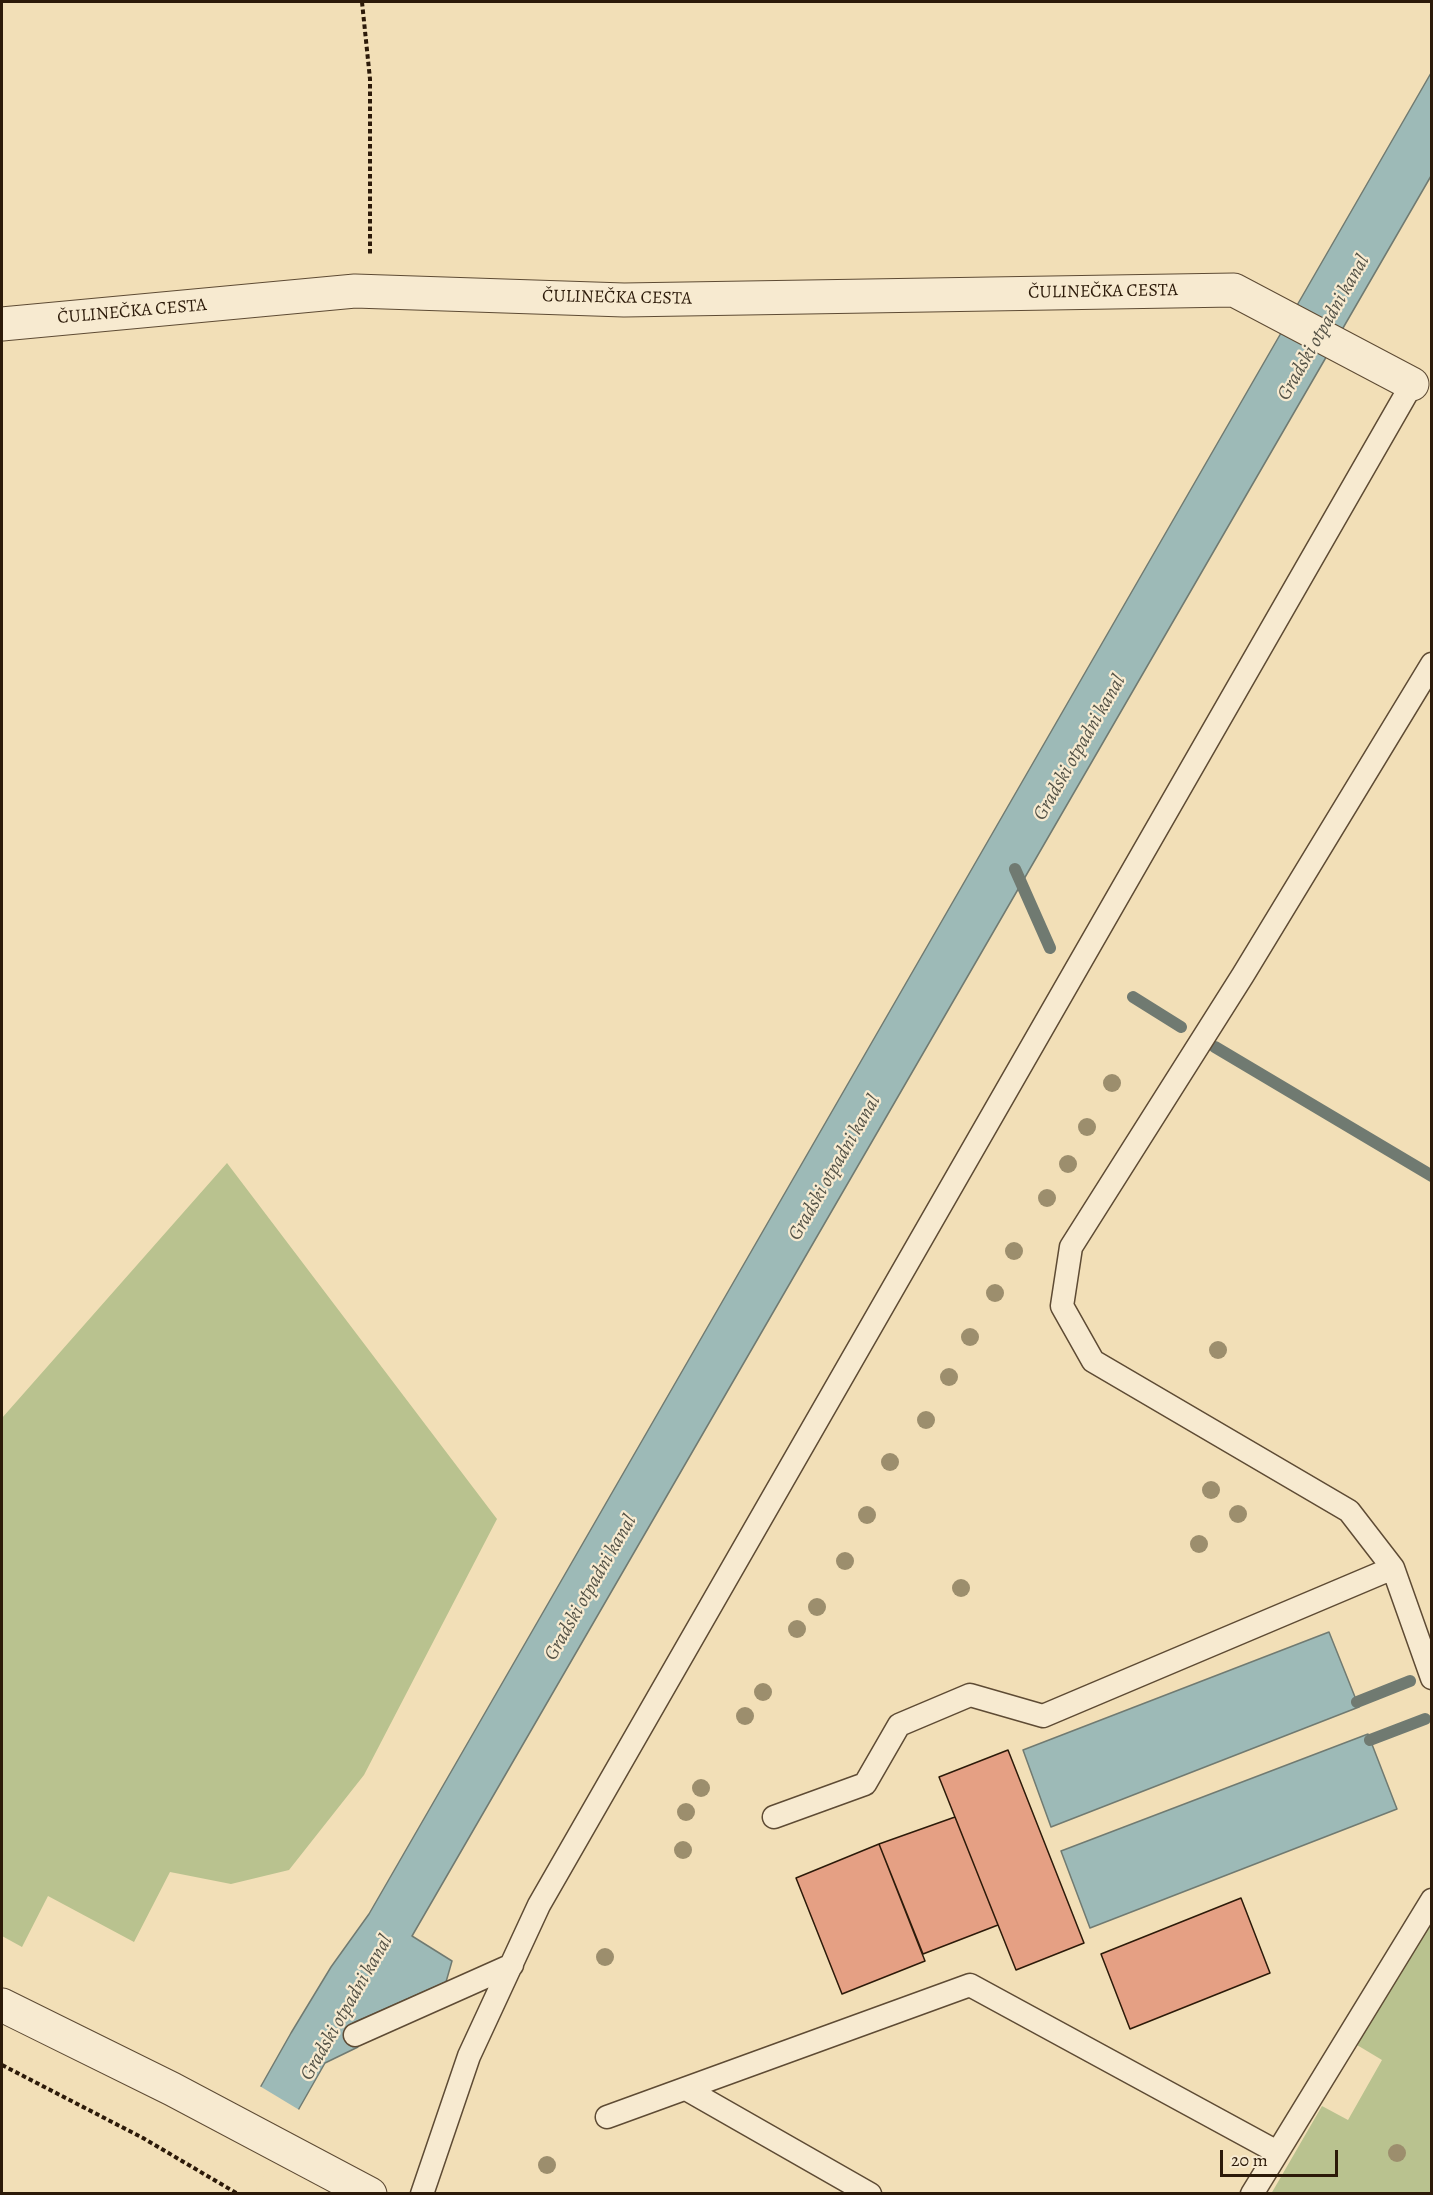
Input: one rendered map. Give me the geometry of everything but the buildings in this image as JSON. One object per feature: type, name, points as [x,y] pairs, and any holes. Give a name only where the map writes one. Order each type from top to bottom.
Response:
[{"type":"street","name":"ČULINEČKA CESTA","points":[[2,324],[355,291],[624,300],[1245,295],[1412,384]]},
{"type":"street","points":[[2,2005],[172,2089],[361,2188]]},
{"type":"lane","points":[[422,2193],[469,2056],[539,1905],[1412,384]]},
{"type":"lane","points":[[1431,664],[1243,975],[1071,1247],[1062,1306],[1093,1361],[1349,1511],[1393,1568],[1431,1678]]},
{"type":"lane","points":[[774,1817],[865,1784],[899,1725],[970,1695],[1043,1716],[1393,1568]]},
{"type":"lane","points":[[1252,2193],[1431,1900]]},
{"type":"lane","points":[[355,2035],[512,1965]]},
{"type":"lane","points":[[607,2117],[970,1985],[1277,2152]]},
{"type":"lane","points":[[686,2089],[870,2193]]},
{"type":"path","points":[[362,2],[370,79],[371,292]]},
{"type":"path","points":[[2,2065],[143,2138],[238,2193]]},
{"type":"green space","points":[[227,1163],[497,1519],[364,1775],[289,1870],[231,1884],[170,1872],[134,1942],[48,1896],[22,1947],[2,1936],[2,1418]]},
{"type":"green space","points":[[1431,1920],[1431,2193],[1271,2194],[1322,2106],[1348,2120],[1382,2060],[1357,2045]]},
{"type":"water","name":"Gradski otpadni kanal","points":[[1431,73],[1431,176],[412,1936],[452,1961],[446,1982],[353,2023],[358,2047],[325,2063],[251,2193],[200,2194],[291,2033],[331,1967],[369,1914]]},
{"type":"water","points":[[1329,1632],[1359,1707],[1051,1827],[1023,1750]]},
{"type":"water","points":[[1368,1734],[1397,1809],[1090,1928],[1061,1851]]},
{"type":"pier","points":[[258,2085],[301,2111],[254,2194],[197,2193]]},
{"type":"waterway","points":[[1015,869],[1050,948]]},
{"type":"waterway","points":[[1133,997],[1181,1027]]},
{"type":"waterway","points":[[1215,1047],[1432,1176]]},
{"type":"waterway","points":[[1357,1702],[1410,1681]]},
{"type":"waterway","points":[[1370,1740],[1425,1719]]}]
